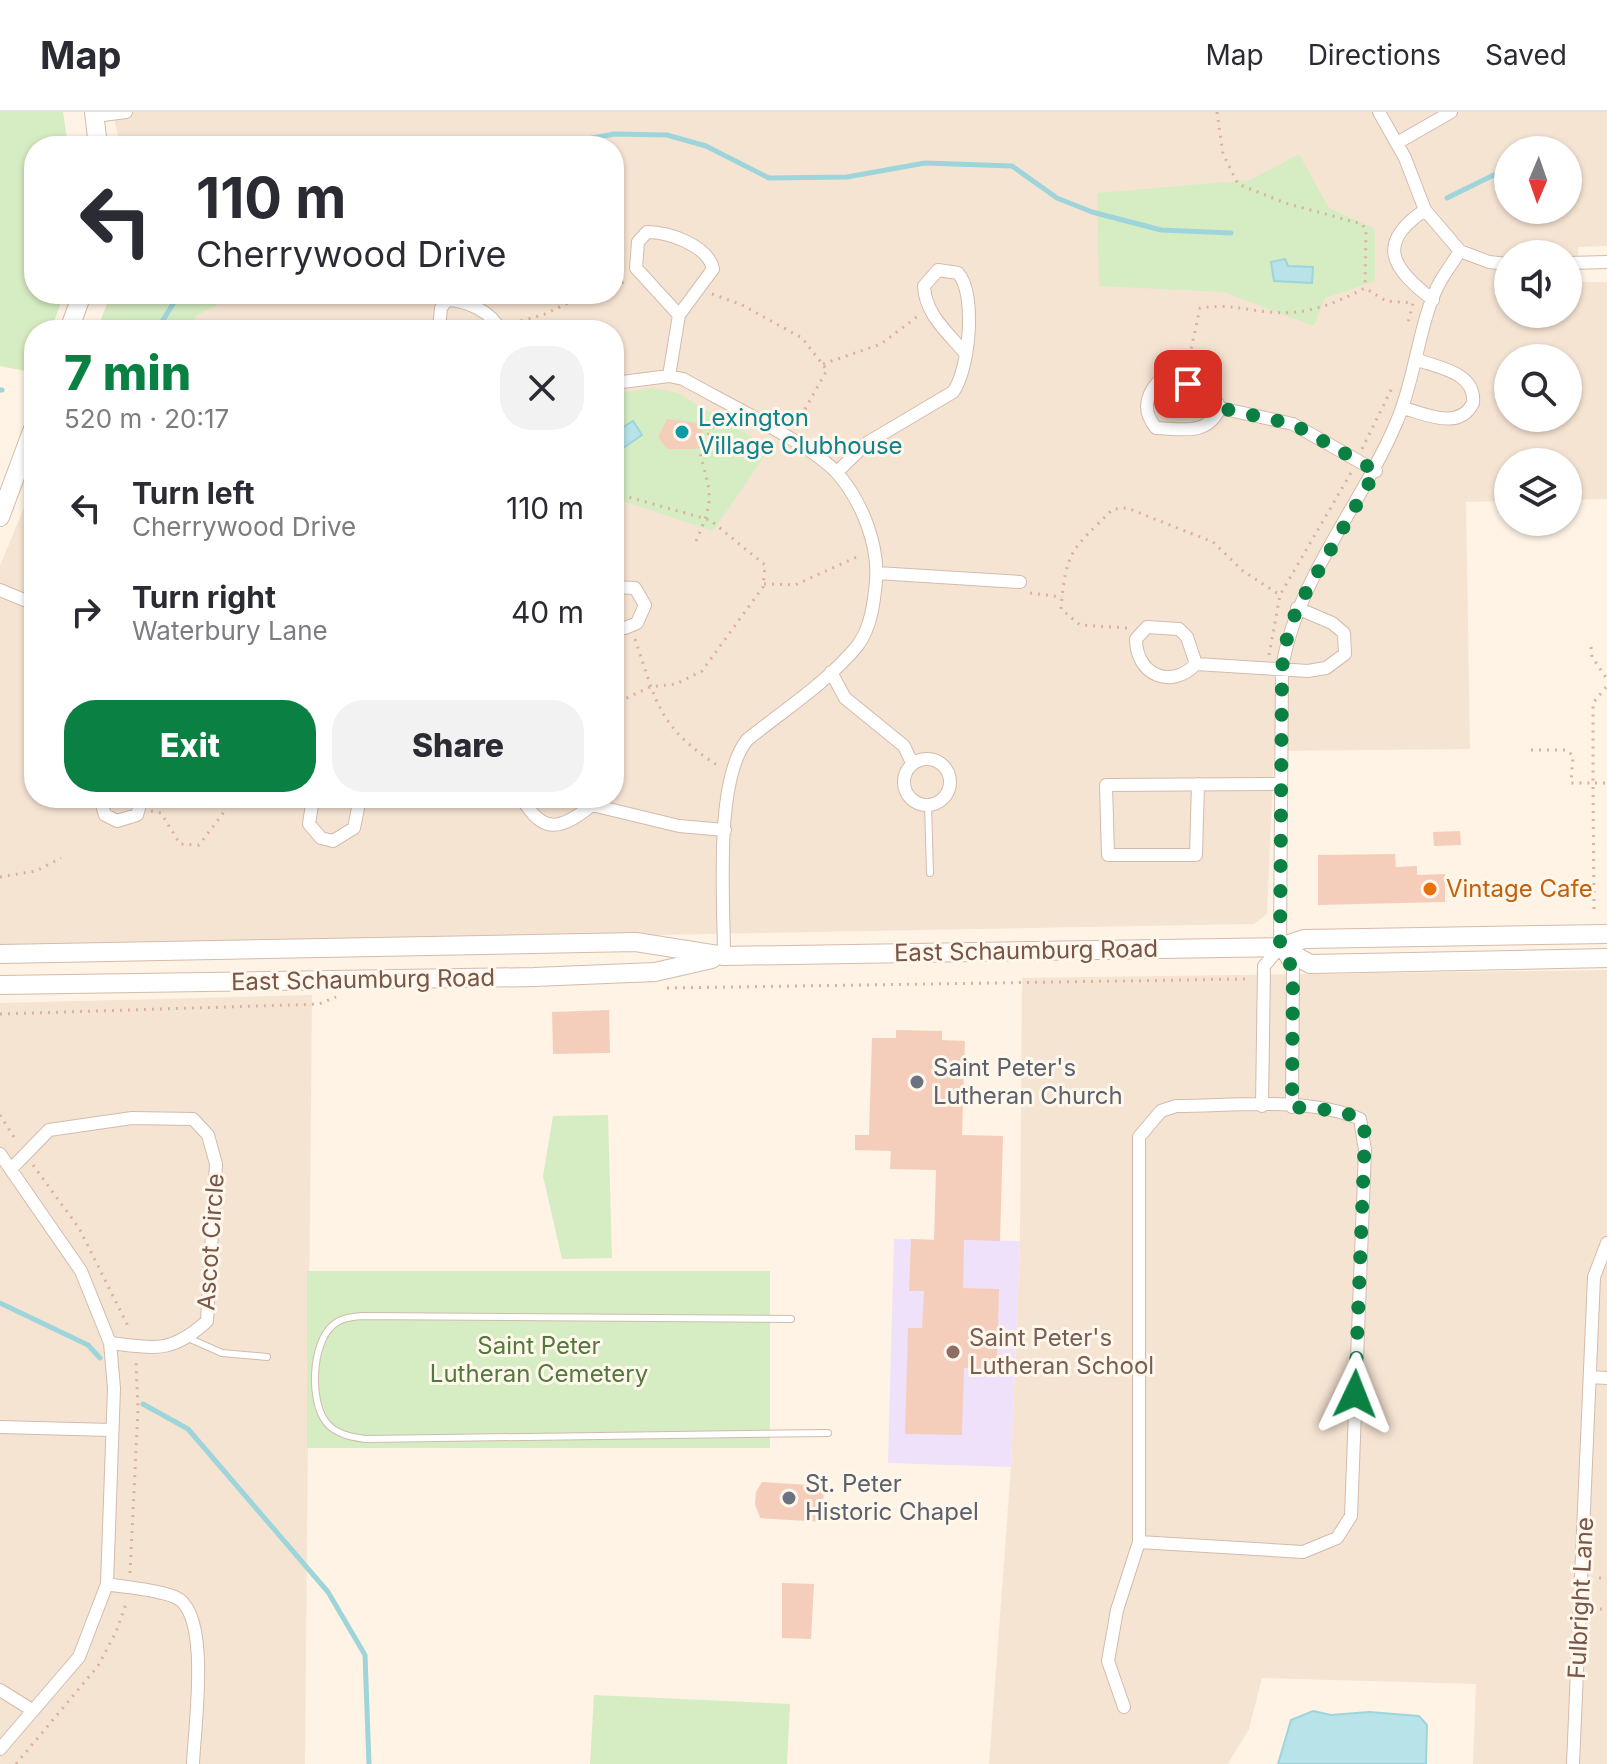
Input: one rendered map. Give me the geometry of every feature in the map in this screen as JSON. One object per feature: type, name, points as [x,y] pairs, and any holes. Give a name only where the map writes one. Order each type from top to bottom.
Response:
[{"type":"main road","points":[[94,114],[97,136]]},
{"type":"main road","points":[[0,517],[24,453]]},
{"type":"main road","name":"East Schaumburg Road","points":[[0,954],[636,942],[724,956],[1280,947],[1304,939],[1607,934]]},
{"type":"main road","name":"East Schaumburg Road","points":[[1280,947],[1310,964],[1607,958]]},
{"type":"main road","name":"East Schaumburg Road","points":[[0,985],[534,977],[655,972],[724,956]]},
{"type":"street","points":[[94,114],[126,112]]},
{"type":"street","points":[[1379,112],[1397,143],[1425,210],[1460,251],[1494,263]]},
{"type":"street","points":[[1397,143],[1451,112]]},
{"type":"street","points":[[1425,210],[1399,232],[1393,248],[1398,270],[1433,300]]},
{"type":"street","points":[[669,376],[679,315],[713,269],[701,250],[660,232],[647,232],[638,242],[636,268],[679,315]]},
{"type":"street","points":[[1292,1107],[1293,969],[1280,947],[1282,668],[1297,608],[1376,471],[1403,408],[1438,283],[1460,251]]},
{"type":"street","points":[[1582,263],[1607,262]]},
{"type":"street","points":[[837,472],[867,443],[953,392],[962,380],[965,353],[967,289],[958,273],[938,270],[929,276],[924,286],[930,311],[965,353]]},
{"type":"street","points":[[467,304],[489,320]]},
{"type":"street","points":[[1403,408],[1446,420],[1459,418],[1473,403],[1471,387],[1460,375],[1418,360]]},
{"type":"street","points":[[624,382],[669,376],[723,401],[788,439],[837,472],[865,522],[874,550],[877,573],[870,623],[859,644],[831,672],[747,740],[736,753],[730,774],[725,830],[724,956]]},
{"type":"street","points":[[1220,408],[1214,421],[1197,430],[1156,428],[1147,417],[1150,392],[1158,382],[1188,384],[1210,393],[1220,408],[1293,424],[1376,471]]},
{"type":"street","points":[[877,573],[1020,582]]},
{"type":"street","points":[[624,586],[628,585],[644,598],[642,618],[631,627],[624,626]]},
{"type":"street","points":[[0,590],[24,600]]},
{"type":"street","points":[[1196,664],[1187,637],[1179,629],[1147,627],[1136,639],[1136,655],[1141,666],[1151,673],[1180,674],[1196,664],[1308,671],[1326,668],[1345,654],[1344,633],[1332,623],[1297,608]]},
{"type":"street","points":[[831,672],[845,698],[904,746],[912,763]]},
{"type":"street","points":[[927,758],[947,770],[947,793],[942,799],[928,805],[913,801],[904,790],[904,775],[912,763],[927,758]]},
{"type":"street","points":[[1198,784],[1196,855],[1108,855],[1106,785],[1198,784],[1281,784]]},
{"type":"street","points":[[103,808],[105,815],[117,821],[131,819],[138,808]]},
{"type":"street","points":[[311,808],[309,824],[321,838],[333,841],[354,828],[358,808]]},
{"type":"street","points":[[528,808],[532,816],[548,825],[563,825],[580,808]]},
{"type":"street","points":[[609,808],[679,826],[725,830]]},
{"type":"street","points":[[1262,1106],[1264,966],[1280,947]]},
{"type":"street","points":[[1124,1707],[1108,1661],[1117,1610],[1139,1542],[1139,1137],[1161,1111],[1176,1106],[1292,1107],[1341,1111],[1360,1119],[1365,1133],[1351,1516],[1337,1538],[1303,1552],[1139,1542]]},
{"type":"street","name":"Ascot Circle","points":[[11,1169],[49,1130],[132,1118],[193,1119],[208,1135],[216,1164],[207,1321],[188,1338],[164,1349],[110,1343]]},
{"type":"street","points":[[0,1154],[81,1271],[110,1343],[114,1388],[107,1584],[79,1657],[0,1749]]},
{"type":"street","name":"Fulbright Lane","points":[[1573,1764],[1594,1277],[1607,1243]]},
{"type":"street","points":[[1590,1377],[1607,1378]]},
{"type":"street","points":[[0,1427],[111,1430]]},
{"type":"street","points":[[107,1584],[177,1597],[192,1612],[198,1634],[193,1764]]},
{"type":"street","points":[[0,1690],[32,1710]]},
{"type":"lane","points":[[928,805],[930,873]]},
{"type":"lane","points":[[791,1319],[362,1316],[342,1319],[330,1327],[324,1338],[317,1365],[316,1394],[326,1422],[350,1437],[365,1439],[828,1433]]},
{"type":"lane","points":[[188,1338],[222,1353],[267,1357]]},
{"type":"path","points":[[1217,112],[1223,154],[1238,184],[1285,203],[1362,224],[1366,230],[1365,288]]},
{"type":"path","points":[[1365,288],[1386,301],[1413,303]]},
{"type":"path","points":[[1188,384],[1186,372],[1200,308],[1230,304],[1269,312],[1304,312],[1335,304],[1365,288]]},
{"type":"path","points":[[701,289],[742,305],[802,338],[827,370],[788,439]]},
{"type":"path","points":[[526,320],[566,304]]},
{"type":"path","points":[[823,364],[881,344],[930,311]]},
{"type":"path","points":[[696,541],[711,489],[699,449],[713,428],[717,419],[714,416],[723,401]]},
{"type":"path","points":[[700,427],[713,428]]},
{"type":"path","points":[[624,496],[705,518],[741,542],[765,565],[764,584],[702,671],[676,684],[650,687],[624,699]]},
{"type":"path","points":[[1136,639],[1127,628],[1080,625],[1061,609],[1070,552],[1113,509],[1127,508],[1213,542],[1243,571],[1280,595]]},
{"type":"path","points":[[764,584],[795,585],[874,550]]},
{"type":"path","points":[[1020,582],[1030,593],[1062,597]]},
{"type":"path","points":[[631,627],[650,687],[670,729],[730,774]]},
{"type":"path","points":[[1591,647],[1592,657],[1607,679]]},
{"type":"path","points":[[1594,909],[1593,703],[1607,686]]},
{"type":"path","points":[[1531,750],[1567,750],[1573,756],[1571,783],[1607,783]]},
{"type":"path","points":[[151,808],[161,813],[180,844],[199,845],[227,808]]},
{"type":"path","points":[[0,877],[36,871],[61,858]]},
{"type":"path","points":[[663,988],[1264,979]]},
{"type":"path","points":[[0,1014],[319,1004],[348,992]]},
{"type":"path","points":[[0,1115],[79,1228],[125,1318],[133,1346],[138,1410],[130,1588],[121,1621],[98,1666],[16,1764]]},
{"type":"path","points":[[1599,1578],[1607,1578]]},
{"type":"path","points":[[1600,1609],[1607,1609]]},
{"type":"shaded area","points":[[113,112],[1607,112],[1607,246],[1582,247],[1582,240],[1494,240],[1494,328],[1582,328],[1582,282],[1607,282],[1607,499],[1582,500],[1582,448],[1494,448],[1494,501],[1466,502],[1470,749],[1274,751],[1267,914],[1254,924],[0,947],[0,566],[24,507],[24,808],[624,808],[624,320],[101,320],[107,304],[624,304],[624,136],[118,136]]},
{"type":"shaded area","points":[[1607,970],[1607,1764],[1473,1764],[1476,1684],[1262,1678],[1249,1729],[1228,1764],[989,1764],[1011,1467],[1020,1241],[1022,978]]},
{"type":"shaded area","points":[[312,995],[305,1764],[0,1764],[0,1003]]},
{"type":"shaded area","name":"Saint Peter's Lutheran School","points":[[894,1239],[1020,1241],[1011,1467],[888,1463]]},
{"type":"green space","points":[[0,112],[63,112],[67,136],[24,136],[24,304],[60,304],[55,320],[24,320],[24,371],[0,366]]},
{"type":"green space","points":[[1299,154],[1329,208],[1375,229],[1375,281],[1325,298],[1314,326],[1224,292],[1099,286],[1097,193],[1250,180]]},
{"type":"green space","points":[[107,304],[218,304],[193,320],[101,320]]},
{"type":"green space","points":[[653,388],[678,393],[770,448],[713,531],[624,501],[624,392]]},
{"type":"green space","points":[[608,1115],[612,1258],[562,1259],[543,1176],[553,1116]]},
{"type":"green space","name":"Saint Peter Lutheran Cemetery","points":[[307,1271],[770,1271],[770,1448],[307,1448]]},
{"type":"green space","points":[[594,1695],[790,1704],[787,1764],[590,1764]]},
{"type":"water","points":[[1285,259],[1288,266],[1313,267],[1312,283],[1274,281],[1271,262]]},
{"type":"water","points":[[633,421],[642,435],[624,447],[624,427]]},
{"type":"water","points":[[1313,1711],[1331,1715],[1369,1712],[1419,1716],[1427,1725],[1426,1764],[1278,1764],[1291,1720]]},
{"type":"building","name":"Lexington Village Clubhouse","points":[[667,419],[699,423],[704,437],[696,449],[667,449],[658,437]]},
{"type":"building","points":[[1460,831],[1461,845],[1434,846],[1433,832]]},
{"type":"building","points":[[1395,854],[1396,867],[1417,866],[1417,875],[1445,874],[1445,902],[1318,905],[1318,855]]},
{"type":"building","points":[[609,1010],[610,1053],[553,1054],[552,1012]]},
{"type":"building","points":[[896,1030],[942,1031],[942,1040],[965,1041],[962,1135],[1003,1136],[1000,1241],[964,1240],[963,1288],[999,1289],[997,1369],[964,1368],[962,1435],[905,1434],[908,1328],[922,1328],[924,1291],[909,1291],[911,1239],[934,1240],[936,1170],[890,1169],[891,1151],[855,1150],[855,1135],[869,1135],[872,1038],[896,1038]]},
{"type":"building","name":"St. Peter Historic Chapel","points":[[762,1482],[824,1486],[822,1522],[760,1518],[755,1504],[756,1492]]},
{"type":"building","points":[[782,1583],[814,1584],[811,1639],[782,1638]]},
{"type":"waterway","points":[[603,136],[667,135],[706,146],[769,178],[847,177],[925,163],[1012,166],[1057,198],[1092,212],[1161,230],[1231,233]]},
{"type":"waterway","points":[[1447,198],[1494,175]]},
{"type":"waterway","points":[[163,320],[173,304]]},
{"type":"waterway","points":[[0,1303],[88,1345],[100,1358]]},
{"type":"waterway","points":[[143,1404],[188,1429],[328,1592],[365,1655],[369,1764]]},
{"type":"place","name":"Lexington Village Clubhouse","points":[[682,432]]},
{"type":"place","name":"Vintage Cafe","points":[[1430,889]]},
{"type":"place","name":"Saint Peter's Lutheran Church","points":[[917,1082]]},
{"type":"place","name":"Saint Peter's Lutheran School","points":[[953,1352]]},
{"type":"place","name":"St. Peter Historic Chapel","points":[[789,1498]]},
{"type":"route","points":[[1188,384],[1210,393],[1220,408],[1293,424],[1376,471],[1297,608],[1286,642],[1282,668],[1280,947],[1293,969],[1292,1107],[1341,1111],[1360,1119],[1365,1133],[1355,1394]]}]
